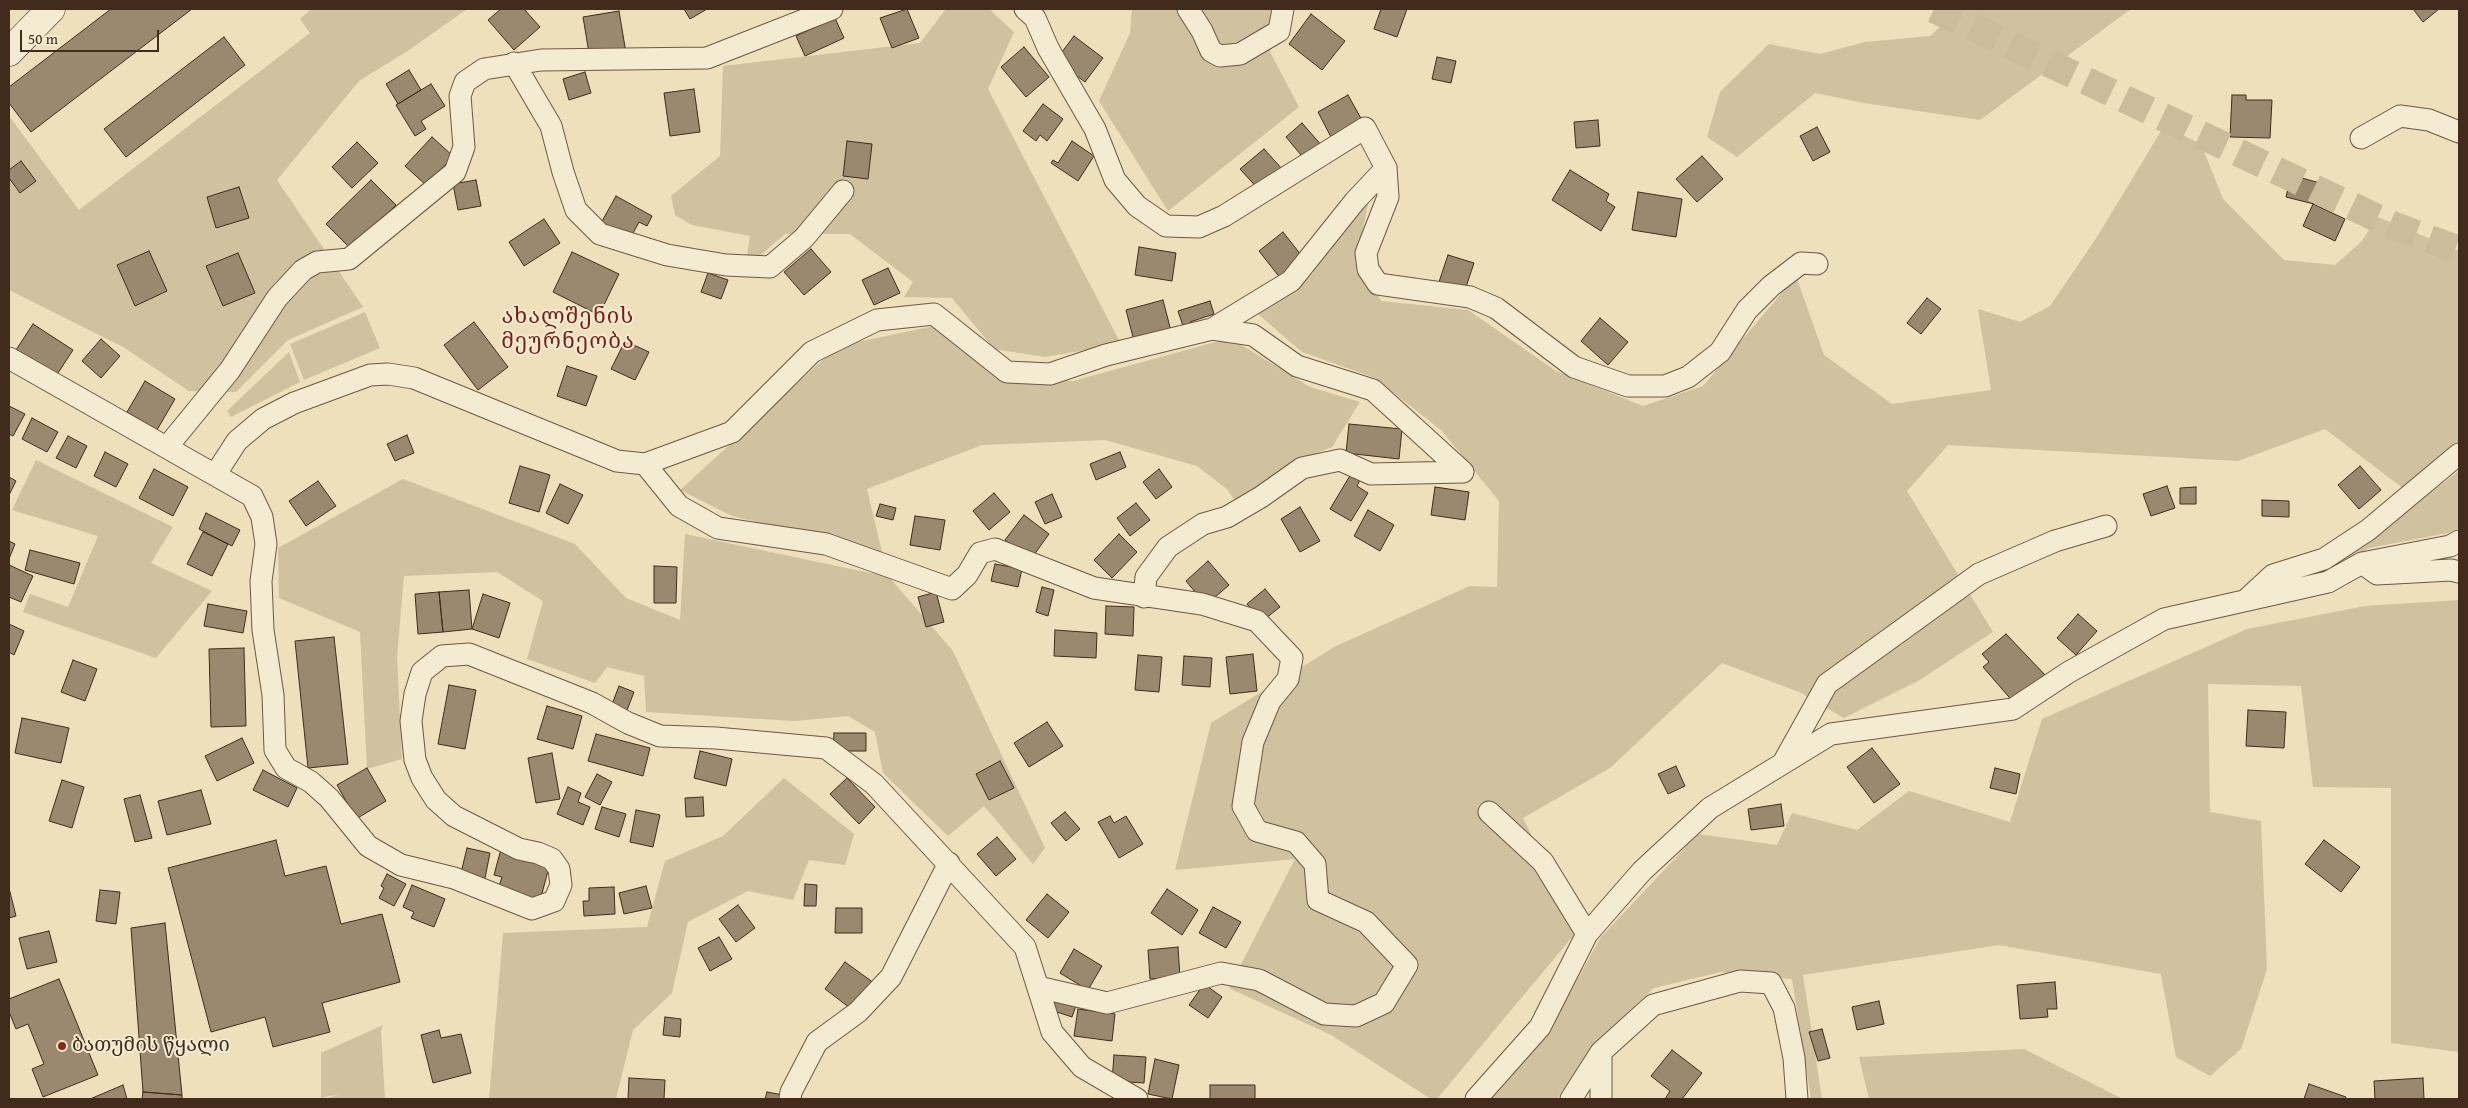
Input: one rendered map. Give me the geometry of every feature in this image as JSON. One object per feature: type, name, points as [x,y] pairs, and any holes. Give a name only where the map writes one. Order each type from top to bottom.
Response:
[{"type":"main road","points":[[9,52],[51,9]]},
{"type":"street","points":[[167,447],[230,370],[276,298],[303,270],[317,262],[349,259],[455,172],[464,147],[460,96],[465,82],[484,69],[541,60],[707,58],[832,9]]},
{"type":"street","points":[[1025,9],[1035,18],[1048,48],[1095,129],[1116,180],[1137,206],[1166,226],[1199,227],[1224,216],[1364,128],[1386,168],[1388,197],[1366,253],[1368,269],[1378,284],[1470,297],[1496,308],[1574,366],[1628,386],[1665,386],[1688,376],[1720,352],[1747,310],[1771,286],[1801,263],[1816,264]]},
{"type":"street","points":[[1188,9],[1202,31],[1211,51],[1220,56],[1240,54],[1279,31],[1283,9]]},
{"type":"street","points":[[514,63],[551,126],[563,172],[576,210],[600,234],[676,256],[726,266],[770,267],[804,238],[843,191]]},
{"type":"street","points":[[2361,138],[2400,116],[2429,120],[2459,132]]},
{"type":"street","points":[[215,476],[237,441],[263,419],[294,403],[370,374],[414,378],[616,461],[645,464],[732,432],[812,352],[877,320],[934,314],[1007,372],[1050,374],[1106,355],[1212,329],[1291,281],[1355,201],[1386,168]]},
{"type":"street","points":[[1144,597],[1146,577],[1168,547],[1203,524],[1227,517],[1261,497],[1302,468],[1340,460],[1371,474],[1463,472],[1373,390],[1297,366],[1253,335],[1212,329]]},
{"type":"street","points":[[9,358],[252,496],[262,517],[266,544],[261,582],[263,630],[273,694],[275,750],[286,768],[311,782],[329,798],[368,846],[401,866],[454,878],[532,909],[554,901],[560,885],[559,869],[552,859],[538,853],[519,849],[454,816],[436,800],[422,778],[414,760],[411,721],[422,672],[442,656],[469,654],[532,681],[592,703],[628,724],[660,736],[716,738],[826,748],[874,784],[949,863],[1024,947],[1052,1032],[1082,1067],[1137,1099]]},
{"type":"street","points":[[2246,600],[2274,575],[2324,559],[2368,530],[2459,454]]},
{"type":"street","points":[[645,464],[679,506],[718,528],[826,544],[952,589],[967,576],[980,553],[995,549],[1094,588],[1144,597],[1202,604],[1257,621],[1292,658],[1288,679],[1270,701],[1253,742],[1243,806],[1257,831],[1296,842],[1315,864],[1318,900],[1366,922],[1406,965],[1384,1003],[1356,1016],[1324,1014],[1259,980],[1221,973],[1106,1003],[1038,987]]},
{"type":"street","points":[[1783,763],[1827,684],[1979,574],[2055,540],[2106,526]]},
{"type":"street","points":[[1476,1099],[1540,1027],[1587,934],[1642,871],[1710,808],[1831,734],[2013,709],[2069,672],[2164,620],[2328,582],[2362,563],[2450,546],[2459,542]]},
{"type":"street","points":[[2362,563],[2377,574],[2451,570],[2459,572]]},
{"type":"street","points":[[1489,812],[1543,862],[1587,934]]},
{"type":"street","points":[[790,1099],[791,1092],[817,1042],[858,1012],[890,977],[949,863]]},
{"type":"street","points":[[1570,1099],[1601,1052],[1653,1005],[1740,981],[1771,983],[1784,1008],[1794,1058],[1797,1099]]},
{"type":"street","points":[[1601,1052],[1601,1099]]},
{"type":"shaded area","points":[[311,9],[467,9],[409,50],[359,81],[277,180],[363,307],[288,340],[236,392],[189,391],[123,347],[9,290],[9,116],[79,210],[310,33],[300,19]]},
{"type":"shaded area","points":[[946,9],[989,9],[1014,32],[988,89],[1121,344],[1045,357],[994,349],[952,298],[904,297],[913,282],[850,234],[785,234],[745,269],[750,236],[692,225],[675,215],[671,196],[720,156],[723,66],[920,43]]},
{"type":"shaded area","points":[[1132,9],[1286,9],[1270,52],[1299,107],[1168,211],[1099,101],[1130,33]]},
{"type":"shaded area","points":[[1960,9],[2131,9],[1980,120],[1864,103],[1815,93],[1737,157],[1707,137],[1720,92],[1769,44],[1820,54],[1865,42],[1930,36]]},
{"type":"shaded area","points":[[2164,126],[2201,144],[2223,199],[2284,260],[2335,265],[2361,242],[2378,217],[2459,251],[2459,441],[2443,458],[2404,489],[2325,429],[2238,461],[1948,445],[1907,491],[1993,632],[1918,681],[1844,718],[1799,692],[1722,663],[1610,768],[1523,818],[1578,930],[1437,1099],[1431,1099],[1331,1035],[1229,988],[1295,859],[1175,870],[1211,723],[1336,646],[1470,586],[1497,587],[1499,501],[1442,431],[1375,378],[1302,352],[1252,309],[1310,277],[1370,194],[1358,254],[1381,301],[1468,310],[1556,371],[1643,406],[1703,386],[1796,276],[1824,355],[1892,404],[1991,390],[1978,309],[2020,322],[2050,306],[2097,237]]},
{"type":"shaded area","points":[[365,312],[380,348],[304,380],[290,344]]},
{"type":"shaded area","points":[[934,326],[993,373],[1073,381],[1230,338],[1310,387],[1360,402],[1332,447],[1291,463],[1235,501],[1227,489],[1197,466],[1105,440],[982,445],[867,489],[882,552],[732,516],[680,490],[838,346]]},
{"type":"shaded area","points":[[289,352],[300,382],[231,417],[227,411]]},
{"type":"shaded area","points":[[36,460],[173,527],[151,563],[212,591],[156,658],[23,612],[30,594],[68,607],[98,536],[12,510]]},
{"type":"shaded area","points":[[2459,471],[2459,528],[2448,533],[2369,548],[2335,569],[2287,583],[2372,537]]},
{"type":"shaded area","points":[[403,479],[575,544],[626,598],[680,620],[685,534],[889,577],[953,651],[1045,848],[1033,864],[984,806],[948,836],[883,773],[875,732],[848,716],[794,721],[646,712],[644,676],[607,667],[595,683],[527,659],[543,601],[497,572],[404,576],[397,657],[402,759],[367,769],[360,632],[279,598],[278,548]]},
{"type":"shaded area","points":[[2459,600],[2459,1052],[2391,1043],[2391,788],[2313,787],[2301,686],[2208,684],[2210,812],[2261,821],[2267,969],[2241,1049],[2210,1076],[2176,1057],[2161,974],[1999,945],[1803,975],[1822,1099],[1811,1099],[1792,979],[1721,972],[1654,988],[1594,1043],[1557,1099],[1486,1099],[1549,1029],[1601,937],[1698,834],[1777,845],[1792,813],[1857,830],[1909,791],[2010,822],[2042,719],[2247,629],[2365,606]]},
{"type":"shaded area","points":[[784,778],[854,834],[845,865],[809,860],[793,900],[748,891],[688,922],[672,993],[633,1030],[616,1099],[489,1099],[503,933],[647,927],[665,861],[723,836]]},
{"type":"shaded area","points":[[383,1025],[381,1031],[385,1099],[325,1099],[340,1094],[321,1098],[321,1053]]},
{"type":"shaded area","points":[[2024,1049],[2123,1099],[1869,1099],[1859,1057]]},
{"type":"building","points":[[111,9],[192,9],[31,132],[9,103],[9,87]]},
{"type":"building","points":[[501,9],[524,9],[540,27],[514,50],[488,20]]},
{"type":"building","points":[[684,9],[707,9],[690,19]]},
{"type":"building","points":[[907,9],[919,38],[892,48],[880,18]]},
{"type":"building","points":[[1381,9],[1407,9],[1397,37],[1374,29]]},
{"type":"building","points":[[2413,9],[2439,9],[2423,22]]},
{"type":"building","points":[[619,11],[626,53],[590,59],[583,17]]},
{"type":"building","points":[[1311,14],[1345,41],[1322,70],[1289,44]]},
{"type":"building","points":[[835,18],[844,38],[805,56],[796,36]]},
{"type":"building","points":[[1074,36],[1103,58],[1085,82],[1056,60]]},
{"type":"building","points":[[224,37],[245,65],[126,157],[104,129]]},
{"type":"building","points":[[1024,47],[1049,77],[1026,97],[1001,67]]},
{"type":"building","points":[[1437,57],[1456,61],[1451,83],[1432,79]]},
{"type":"building","points":[[409,70],[421,90],[398,104],[386,84]]},
{"type":"building","points":[[585,72],[591,93],[569,100],[563,79]]},
{"type":"building","points":[[431,84],[445,106],[421,121],[426,129],[415,136],[396,105]]},
{"type":"building","points":[[694,89],[700,132],[670,136],[664,93]]},
{"type":"building","points":[[1348,95],[1363,122],[1332,139],[1318,112]]},
{"type":"building","points":[[2232,95],[2246,95],[2246,100],[2272,100],[2270,138],[2230,137]]},
{"type":"building","points":[[1043,104],[1063,119],[1047,141],[1040,135],[1036,141],[1023,131]]},
{"type":"building","points":[[1598,120],[1600,146],[1576,148],[1574,122]]},
{"type":"building","points":[[1302,123],[1323,147],[1306,161],[1286,137]]},
{"type":"building","points":[[1817,127],[1830,152],[1813,161],[1800,136]]},
{"type":"building","points":[[432,137],[453,156],[427,186],[405,166]]},
{"type":"building","points":[[847,141],[872,144],[868,179],[843,176]]},
{"type":"building","points":[[1072,141],[1094,156],[1078,181],[1051,163],[1053,160],[1058,163]]},
{"type":"building","points":[[357,142],[378,163],[352,188],[332,167]]},
{"type":"building","points":[[1264,149],[1283,170],[1260,191],[1240,169]]},
{"type":"building","points":[[1702,156],[1723,179],[1697,202],[1676,179]]},
{"type":"building","points":[[21,161],[36,181],[20,193],[9,178],[9,170]]},
{"type":"building","points":[[1570,170],[1609,194],[1606,201],[1615,207],[1601,231],[1552,200]]},
{"type":"building","points":[[2291,175],[2320,183],[2314,204],[2286,197]]},
{"type":"building","points":[[371,180],[396,205],[351,249],[326,224]]},
{"type":"building","points":[[476,180],[481,206],[458,210],[453,184]]},
{"type":"building","points":[[239,187],[249,218],[216,228],[207,197]]},
{"type":"building","points":[[1638,192],[1682,199],[1676,237],[1632,230]]},
{"type":"building","points":[[616,196],[652,216],[647,226],[639,222],[630,239],[601,223]]},
{"type":"building","points":[[2313,204],[2345,219],[2335,241],[2303,226]]},
{"type":"building","points":[[544,219],[560,243],[524,266],[509,242]]},
{"type":"building","points":[[1283,232],[1305,260],[1281,279],[1259,251]]},
{"type":"building","points":[[1139,247],[1176,253],[1172,281],[1135,275]]},
{"type":"building","points":[[811,249],[831,272],[804,295],[784,272]]},
{"type":"building","points":[[149,251],[167,291],[135,306],[117,265]]},
{"type":"building","points":[[572,252],[619,274],[599,315],[553,292]]},
{"type":"building","points":[[238,253],[255,293],[223,306],[206,266]]},
{"type":"building","points":[[1448,255],[1474,263],[1465,290],[1439,282]]},
{"type":"building","points":[[888,268],[900,293],[874,305],[862,280]]},
{"type":"building","points":[[708,273],[728,280],[721,299],[701,292]]},
{"type":"building","points":[[1927,298],[1941,309],[1921,334],[1907,323]]},
{"type":"building","points":[[1163,300],[1172,335],[1135,345],[1126,310]]},
{"type":"building","points":[[1210,301],[1214,314],[1190,322],[1192,326],[1184,329],[1178,311]]},
{"type":"building","points":[[1600,318],[1628,342],[1608,365],[1581,341]]},
{"type":"building","points":[[474,322],[508,367],[478,390],[444,345]]},
{"type":"building","points":[[33,324],[73,350],[56,376],[16,350]]},
{"type":"building","points":[[101,339],[120,356],[101,378],[82,361]]},
{"type":"building","points":[[625,341],[649,352],[635,380],[611,369]]},
{"type":"building","points":[[567,366],[597,376],[586,406],[557,396]]},
{"type":"building","points":[[145,381],[175,399],[157,430],[127,412]]},
{"type":"building","points":[[9,406],[25,414],[13,436],[9,434]]},
{"type":"building","points":[[32,418],[58,432],[47,452],[22,439]]},
{"type":"building","points":[[1349,424],[1402,429],[1399,459],[1346,453]]},
{"type":"building","points":[[407,435],[414,453],[395,461],[387,444]]},
{"type":"building","points":[[68,436],[87,446],[76,468],[56,458]]},
{"type":"building","points":[[105,452],[128,464],[116,487],[94,476]]},
{"type":"building","points":[[1120,452],[1126,467],[1096,480],[1090,464]]},
{"type":"building","points":[[520,466],[550,475],[539,512],[509,503]]},
{"type":"building","points":[[2360,466],[2381,490],[2359,509],[2338,485]]},
{"type":"building","points":[[154,469],[188,487],[173,516],[139,498]]},
{"type":"building","points":[[1159,469],[1172,487],[1156,499],[1143,482]]},
{"type":"building","points":[[1351,474],[1360,480],[1357,486],[1368,493],[1351,521],[1330,509]]},
{"type":"building","points":[[9,477],[16,481],[9,495]]},
{"type":"building","points":[[318,481],[336,506],[306,526],[289,501]]},
{"type":"building","points":[[560,484],[583,495],[568,524],[546,513]]},
{"type":"building","points":[[2167,486],[2175,508],[2151,516],[2143,494]]},
{"type":"building","points":[[1435,487],[1469,492],[1465,520],[1431,515]]},
{"type":"building","points":[[2196,487],[2196,504],[2180,504],[2180,488]]},
{"type":"building","points":[[994,493],[1010,512],[989,530],[973,511]]},
{"type":"building","points":[[1052,494],[1062,517],[1045,524],[1035,502]]},
{"type":"building","points":[[2262,500],[2289,501],[2289,517],[2262,516]]},
{"type":"building","points":[[1136,503],[1150,520],[1130,536],[1117,518]]},
{"type":"building","points":[[880,504],[896,508],[893,520],[876,516]]},
{"type":"building","points":[[1300,507],[1320,541],[1300,552],[1281,519]]},
{"type":"building","points":[[1368,510],[1394,525],[1380,551],[1354,536]]},
{"type":"building","points":[[206,513],[240,530],[232,546],[199,529]]},
{"type":"building","points":[[1024,515],[1049,534],[1031,559],[1005,540]]},
{"type":"building","points":[[915,516],[945,520],[940,550],[910,545]]},
{"type":"building","points":[[203,532],[228,544],[212,576],[187,564]]},
{"type":"building","points":[[1119,534],[1137,552],[1112,578],[1094,560]]},
{"type":"building","points":[[9,541],[15,544],[9,559]]},
{"type":"building","points":[[30,550],[80,563],[74,584],[25,570]]},
{"type":"building","points":[[1208,561],[1229,585],[1206,605],[1186,581]]},
{"type":"building","points":[[995,564],[1022,569],[1018,587],[991,581]]},
{"type":"building","points":[[9,565],[33,576],[21,602],[9,597]]},
{"type":"building","points":[[654,566],[677,567],[676,603],[654,603]]},
{"type":"building","points":[[1042,587],[1054,590],[1048,616],[1036,612]]},
{"type":"building","points":[[1265,589],[1280,607],[1261,622],[1247,604]]},
{"type":"building","points":[[469,590],[472,629],[443,632],[439,592]]},
{"type":"building","points":[[439,592],[443,632],[418,634],[415,594]]},
{"type":"building","points":[[936,592],[944,622],[926,627],[918,597]]},
{"type":"building","points":[[483,594],[510,603],[499,638],[472,629]]},
{"type":"building","points":[[208,604],[247,611],[243,633],[204,626]]},
{"type":"building","points":[[1106,606],[1134,607],[1133,636],[1105,634]]},
{"type":"building","points":[[2078,614],[2097,631],[2076,655],[2057,638]]},
{"type":"building","points":[[9,624],[24,631],[14,655],[9,652]]},
{"type":"building","points":[[1055,630],[1097,633],[1096,658],[1054,656]]},
{"type":"building","points":[[2006,634],[2047,677],[2015,704],[1983,667],[1989,662],[1982,654]]},
{"type":"building","points":[[334,637],[348,764],[308,768],[295,641]]},
{"type":"building","points":[[244,648],[246,726],[211,727],[209,649]]},
{"type":"building","points":[[1253,654],[1257,691],[1230,694],[1226,657]]},
{"type":"building","points":[[1138,655],[1162,657],[1159,692],[1135,690]]},
{"type":"building","points":[[1184,656],[1212,658],[1210,687],[1182,685]]},
{"type":"building","points":[[73,660],[97,669],[85,701],[61,692]]},
{"type":"building","points":[[449,685],[476,690],[465,749],[438,744]]},
{"type":"building","points":[[619,686],[634,692],[626,713],[611,707]]},
{"type":"building","points":[[547,706],[582,716],[573,749],[537,739]]},
{"type":"building","points":[[2248,710],[2286,712],[2284,748],[2246,746]]},
{"type":"building","points":[[22,718],[69,728],[61,763],[15,753]]},
{"type":"building","points":[[1047,722],[1063,746],[1029,767],[1014,743]]},
{"type":"building","points":[[834,733],[866,733],[866,751],[833,751]]},
{"type":"building","points":[[596,734],[650,748],[643,776],[588,761]]},
{"type":"building","points":[[242,738],[254,763],[217,781],[205,756]]},
{"type":"building","points":[[1872,748],[1900,784],[1874,803],[1847,767]]},
{"type":"building","points":[[700,751],[732,759],[726,786],[694,778]]},
{"type":"building","points":[[552,753],[560,799],[536,803],[528,758]]},
{"type":"building","points":[[1000,761],[1014,788],[989,800],[976,774]]},
{"type":"building","points":[[1676,766],[1685,786],[1668,794],[1658,774]]},
{"type":"building","points":[[367,768],[386,801],[356,819],[337,785]]},
{"type":"building","points":[[1995,768],[2020,774],[2016,794],[1990,788]]},
{"type":"building","points":[[263,770],[297,788],[288,807],[253,790]]},
{"type":"building","points":[[597,774],[612,782],[600,805],[585,797]]},
{"type":"building","points":[[847,778],[875,807],[859,824],[830,794]]},
{"type":"building","points":[[62,780],[84,787],[72,828],[49,821]]},
{"type":"building","points":[[568,787],[581,793],[578,802],[590,807],[583,825],[557,814]]},
{"type":"building","points":[[201,790],[211,824],[167,835],[158,801]]},
{"type":"building","points":[[140,795],[152,838],[135,842],[124,799]]},
{"type":"building","points":[[703,797],[704,816],[686,817],[685,798]]},
{"type":"building","points":[[1781,804],[1784,826],[1751,830],[1748,809]]},
{"type":"building","points":[[602,807],[626,814],[619,837],[595,829]]},
{"type":"building","points":[[636,810],[660,815],[653,847],[630,842]]},
{"type":"building","points":[[1065,812],[1080,829],[1066,841],[1051,823]]},
{"type":"building","points":[[1110,816],[1114,823],[1126,816],[1143,844],[1119,858],[1098,822]]},
{"type":"building","points":[[997,837],[1016,859],[996,876],[977,854]]},
{"type":"building","points":[[276,840],[285,876],[326,866],[341,924],[382,914],[400,982],[322,1003],[330,1032],[273,1047],[265,1017],[211,1032],[168,868]]},
{"type":"building","points":[[2324,840],[2360,867],[2341,892],[2305,864]]},
{"type":"building","points":[[467,848],[490,853],[484,883],[460,877]]},
{"type":"building","points":[[501,849],[550,863],[540,901],[498,889],[502,877],[494,875]]},
{"type":"building","points":[[387,874],[406,884],[394,906],[379,898],[384,888],[381,886]]},
{"type":"building","points":[[805,884],[817,885],[816,906],[804,906]]},
{"type":"building","points":[[412,885],[445,899],[434,927],[411,918],[414,912],[403,907]]},
{"type":"building","points":[[646,886],[652,908],[624,914],[619,893]]},
{"type":"building","points":[[614,887],[615,914],[584,916],[583,901],[589,901],[589,888]]},
{"type":"building","points":[[9,888],[16,916],[9,918]]},
{"type":"building","points":[[1167,889],[1198,910],[1182,935],[1151,913]]},
{"type":"building","points":[[100,890],[120,892],[116,924],[96,921]]},
{"type":"building","points":[[1047,894],[1069,912],[1048,938],[1026,920]]},
{"type":"building","points":[[738,905],[755,928],[736,942],[719,919]]},
{"type":"building","points":[[1213,907],[1241,922],[1226,948],[1199,933]]},
{"type":"building","points":[[836,908],[862,908],[862,933],[835,933]]},
{"type":"building","points":[[165,923],[182,1095],[143,1092],[131,928]]},
{"type":"building","points":[[49,931],[57,962],[27,969],[19,938]]},
{"type":"building","points":[[719,937],[732,959],[710,971],[698,948]]},
{"type":"building","points":[[1178,947],[1180,977],[1150,979],[1148,950]]},
{"type":"building","points":[[1074,949],[1102,966],[1088,990],[1060,973]]},
{"type":"building","points":[[845,962],[874,983],[854,1011],[825,989]]},
{"type":"building","name":"ბათუმის წყალი","points":[[59,979],[98,1075],[43,1097],[32,1069],[44,1064],[28,1024],[16,1029],[9,1012],[9,999]]},
{"type":"building","points":[[2055,982],[2057,1009],[2047,1009],[2048,1017],[2020,1019],[2017,985]]},
{"type":"building","points":[[1204,984],[1222,997],[1208,1018],[1189,1005]]},
{"type":"building","points":[[1052,995],[1077,1003],[1072,1017],[1048,1009]]},
{"type":"building","points":[[1879,1001],[1884,1024],[1857,1030],[1852,1007]]},
{"type":"building","points":[[1078,1009],[1115,1014],[1112,1041],[1074,1036]]},
{"type":"building","points":[[665,1017],[681,1019],[680,1037],[663,1035]]},
{"type":"building","points":[[1822,1029],[1830,1058],[1818,1061],[1809,1032]]},
{"type":"building","points":[[439,1030],[441,1038],[461,1034],[471,1073],[433,1083],[421,1035]]},
{"type":"building","points":[[1672,1050],[1702,1073],[1682,1099],[1665,1099],[1670,1091],[1651,1076]]},
{"type":"building","points":[[1114,1055],[1146,1057],[1144,1083],[1112,1081]]},
{"type":"building","points":[[1155,1059],[1179,1065],[1172,1099],[1148,1094]]},
{"type":"building","points":[[629,1078],[665,1080],[664,1099],[628,1099]]},
{"type":"building","points":[[2423,1078],[2424,1099],[2375,1099],[2374,1081]]},
{"type":"building","points":[[2309,1084],[2346,1097],[2345,1099],[2304,1099]]},
{"type":"building","points":[[123,1085],[127,1099],[90,1099]]},
{"type":"building","points":[[1210,1085],[1255,1085],[1255,1099],[1210,1099]]},
{"type":"building","points":[[143,1092],[182,1095],[182,1099],[142,1099]]},
{"type":"building","points":[[767,1092],[789,1096],[789,1099],[765,1099]]},
{"type":"tunnel","points":[[1934,9],[2390,224],[2459,250]]},
{"type":"place","name":"ბათუმის წყალი","points":[[62,1046]]},
{"type":"district","name":"ახალშენის მეურნეობა","points":[[568,330]]}]
